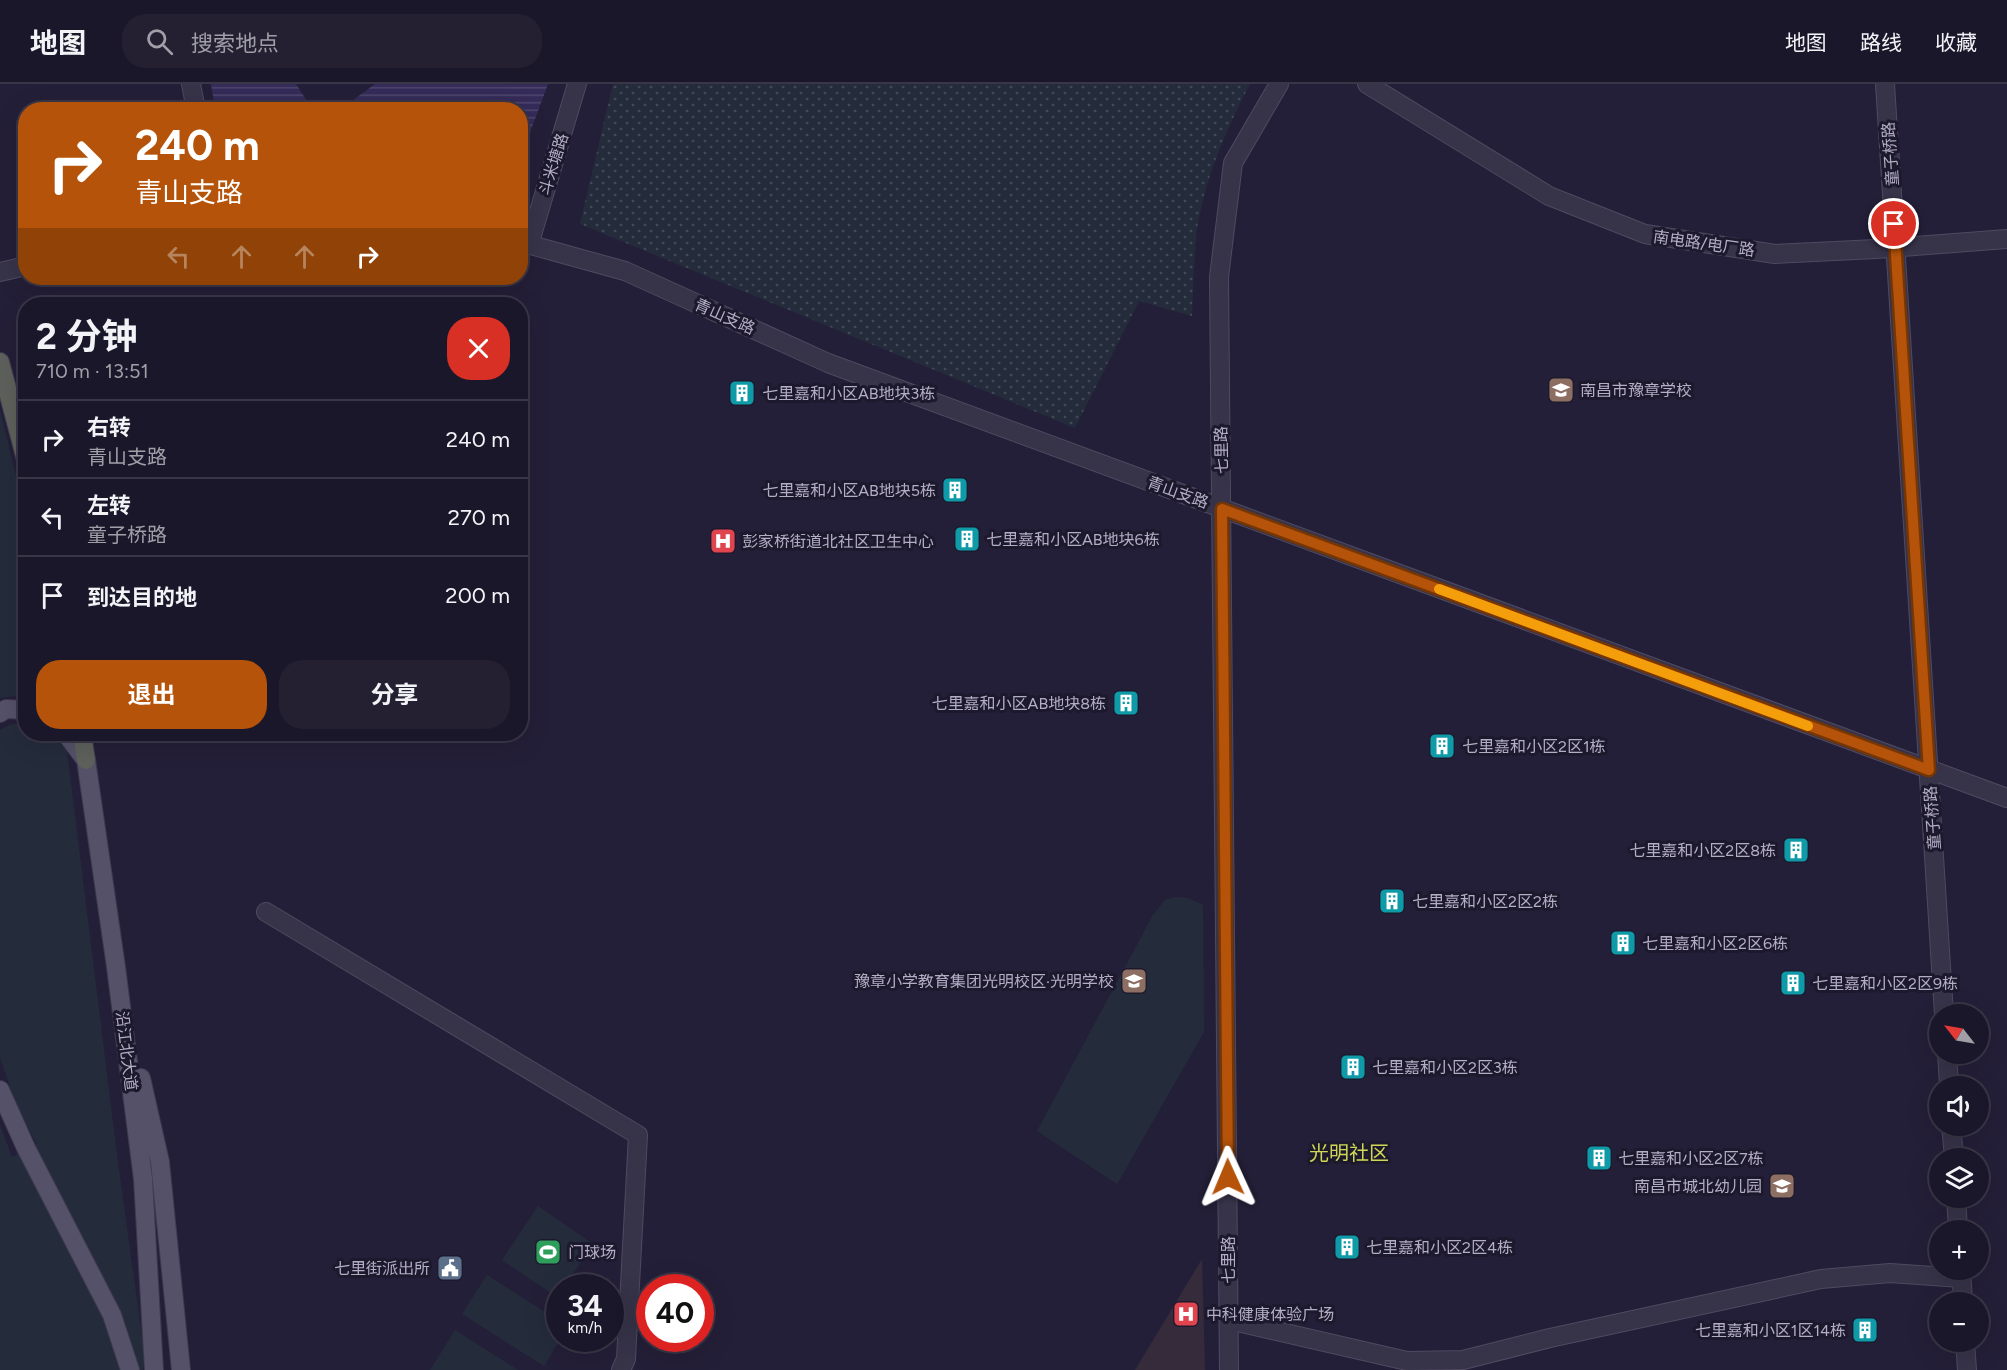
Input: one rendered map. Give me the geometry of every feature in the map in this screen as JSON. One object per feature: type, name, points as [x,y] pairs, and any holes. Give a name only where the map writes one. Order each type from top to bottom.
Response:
[{"type":"highway","points":[[0,362],[18,430]]},
{"type":"highway","name":"沿江北大道","points":[[83,741],[86,760]]},
{"type":"main road","points":[[0,713],[6,710],[18,710]]},
{"type":"main road","points":[[71,741],[86,760]]},
{"type":"main road","name":"沿江北大道","points":[[86,760],[116,967],[143,1179],[154,1370]]},
{"type":"main road","points":[[116,967],[160,1162],[181,1370]]},
{"type":"main road","points":[[0,1090],[26,1148],[112,1315],[130,1370]]},
{"type":"street","points":[[191,84],[194,102]]},
{"type":"street","name":"斗米塘路","points":[[528,234],[577,84]]},
{"type":"street","name":"七里路","points":[[1229,1370],[1219,277],[1233,162],[1279,84]]},
{"type":"street","name":"南电路/电厂路","points":[[1367,84],[1549,196],[1645,234],[1775,254],[2007,240]]},
{"type":"street","name":"童子桥路","points":[[1885,84],[1943,1004]]},
{"type":"street","name":"青山支路","points":[[528,244],[625,271],[828,363],[2007,798]]},
{"type":"street","points":[[0,272],[18,268]]},
{"type":"street","points":[[266,912],[638,1135],[626,1359],[621,1370]]},
{"type":"street","points":[[1229,1320],[1407,1361],[1463,1360],[1584,1330],[1821,1279],[1890,1273],[1929,1274]]},
{"type":"street","points":[[1966,1352],[1967,1370]]},
{"type":"shaded area","points":[[211,84],[296,84],[308,102],[214,102]]},
{"type":"shaded area","points":[[375,84],[548,84],[528,138],[528,102],[351,102]]},
{"type":"shaded area","points":[[613,84],[1250,84],[1216,158],[1199,217],[1192,316],[1139,301],[1075,428],[580,224]]},
{"type":"shaded area","points":[[0,410],[18,484],[18,696],[0,698]]},
{"type":"shaded area","points":[[11,724],[18,724],[18,741],[58,741],[67,751],[118,1163],[144,1350],[143,1370],[0,1370],[0,1125],[12,1157],[36,1143],[17,1106],[0,1058],[0,730]]},
{"type":"shaded area","points":[[1175,897],[1188,898],[1203,905],[1204,1032],[1117,1184],[1037,1131],[1153,915],[1165,900]]},
{"type":"shaded area","name":"门球场","points":[[538,1206],[593,1244],[573,1274],[546,1274],[546,1290],[502,1260]]},
{"type":"shaded area","name":"中科健康体验广场","points":[[1202,1259],[1205,1370],[1135,1370]]},
{"type":"shaded area","points":[[487,1275],[546,1313],[546,1352],[552,1352],[544,1366],[462,1314]]},
{"type":"shaded area","points":[[455,1330],[518,1370],[430,1370]]},
{"type":"slow traffic","points":[[1439,589],[1808,726]]},
{"type":"place","name":"南昌市豫章学校","points":[[1561,390]]},
{"type":"place","name":"七里嘉和小区AB地块3栋","points":[[742,393]]},
{"type":"place","name":"七里嘉和小区AB地块5栋","points":[[955,490]]},
{"type":"place","name":"七里嘉和小区AB地块6栋","points":[[967,539]]},
{"type":"place","name":"彭家桥街道北社区卫生中心","points":[[723,541]]},
{"type":"place","name":"七里嘉和小区AB地块8栋","points":[[1126,703]]},
{"type":"place","name":"七里嘉和小区2区1栋","points":[[1442,746]]},
{"type":"place","name":"七里嘉和小区2区8栋","points":[[1796,850]]},
{"type":"place","name":"七里嘉和小区2区2栋","points":[[1392,901]]},
{"type":"place","name":"七里嘉和小区2区6栋","points":[[1623,943]]},
{"type":"place","name":"豫章小学教育集团光明校区·光明学校","points":[[1134,981]]},
{"type":"place","name":"七里嘉和小区2区9栋","points":[[1793,983]]},
{"type":"place","name":"七里嘉和小区2区3栋","points":[[1353,1067]]},
{"type":"place","name":"七里嘉和小区2区7栋","points":[[1599,1158]]},
{"type":"place","name":"南昌市城北幼儿园","points":[[1782,1186]]},
{"type":"place","name":"七里嘉和小区2区4栋","points":[[1347,1247]]},
{"type":"place","name":"门球场","points":[[548,1252]]},
{"type":"place","name":"七里街派出所","points":[[450,1268]]},
{"type":"place","name":"中科健康体验广场","points":[[1186,1314]]},
{"type":"place","name":"七里嘉和小区1区14栋","points":[[1865,1330]]},
{"type":"district","name":"光明社区","points":[[1349,1153]]},
{"type":"route","points":[[1228,1177],[1222,509],[1929,770],[1894,224]]}]
